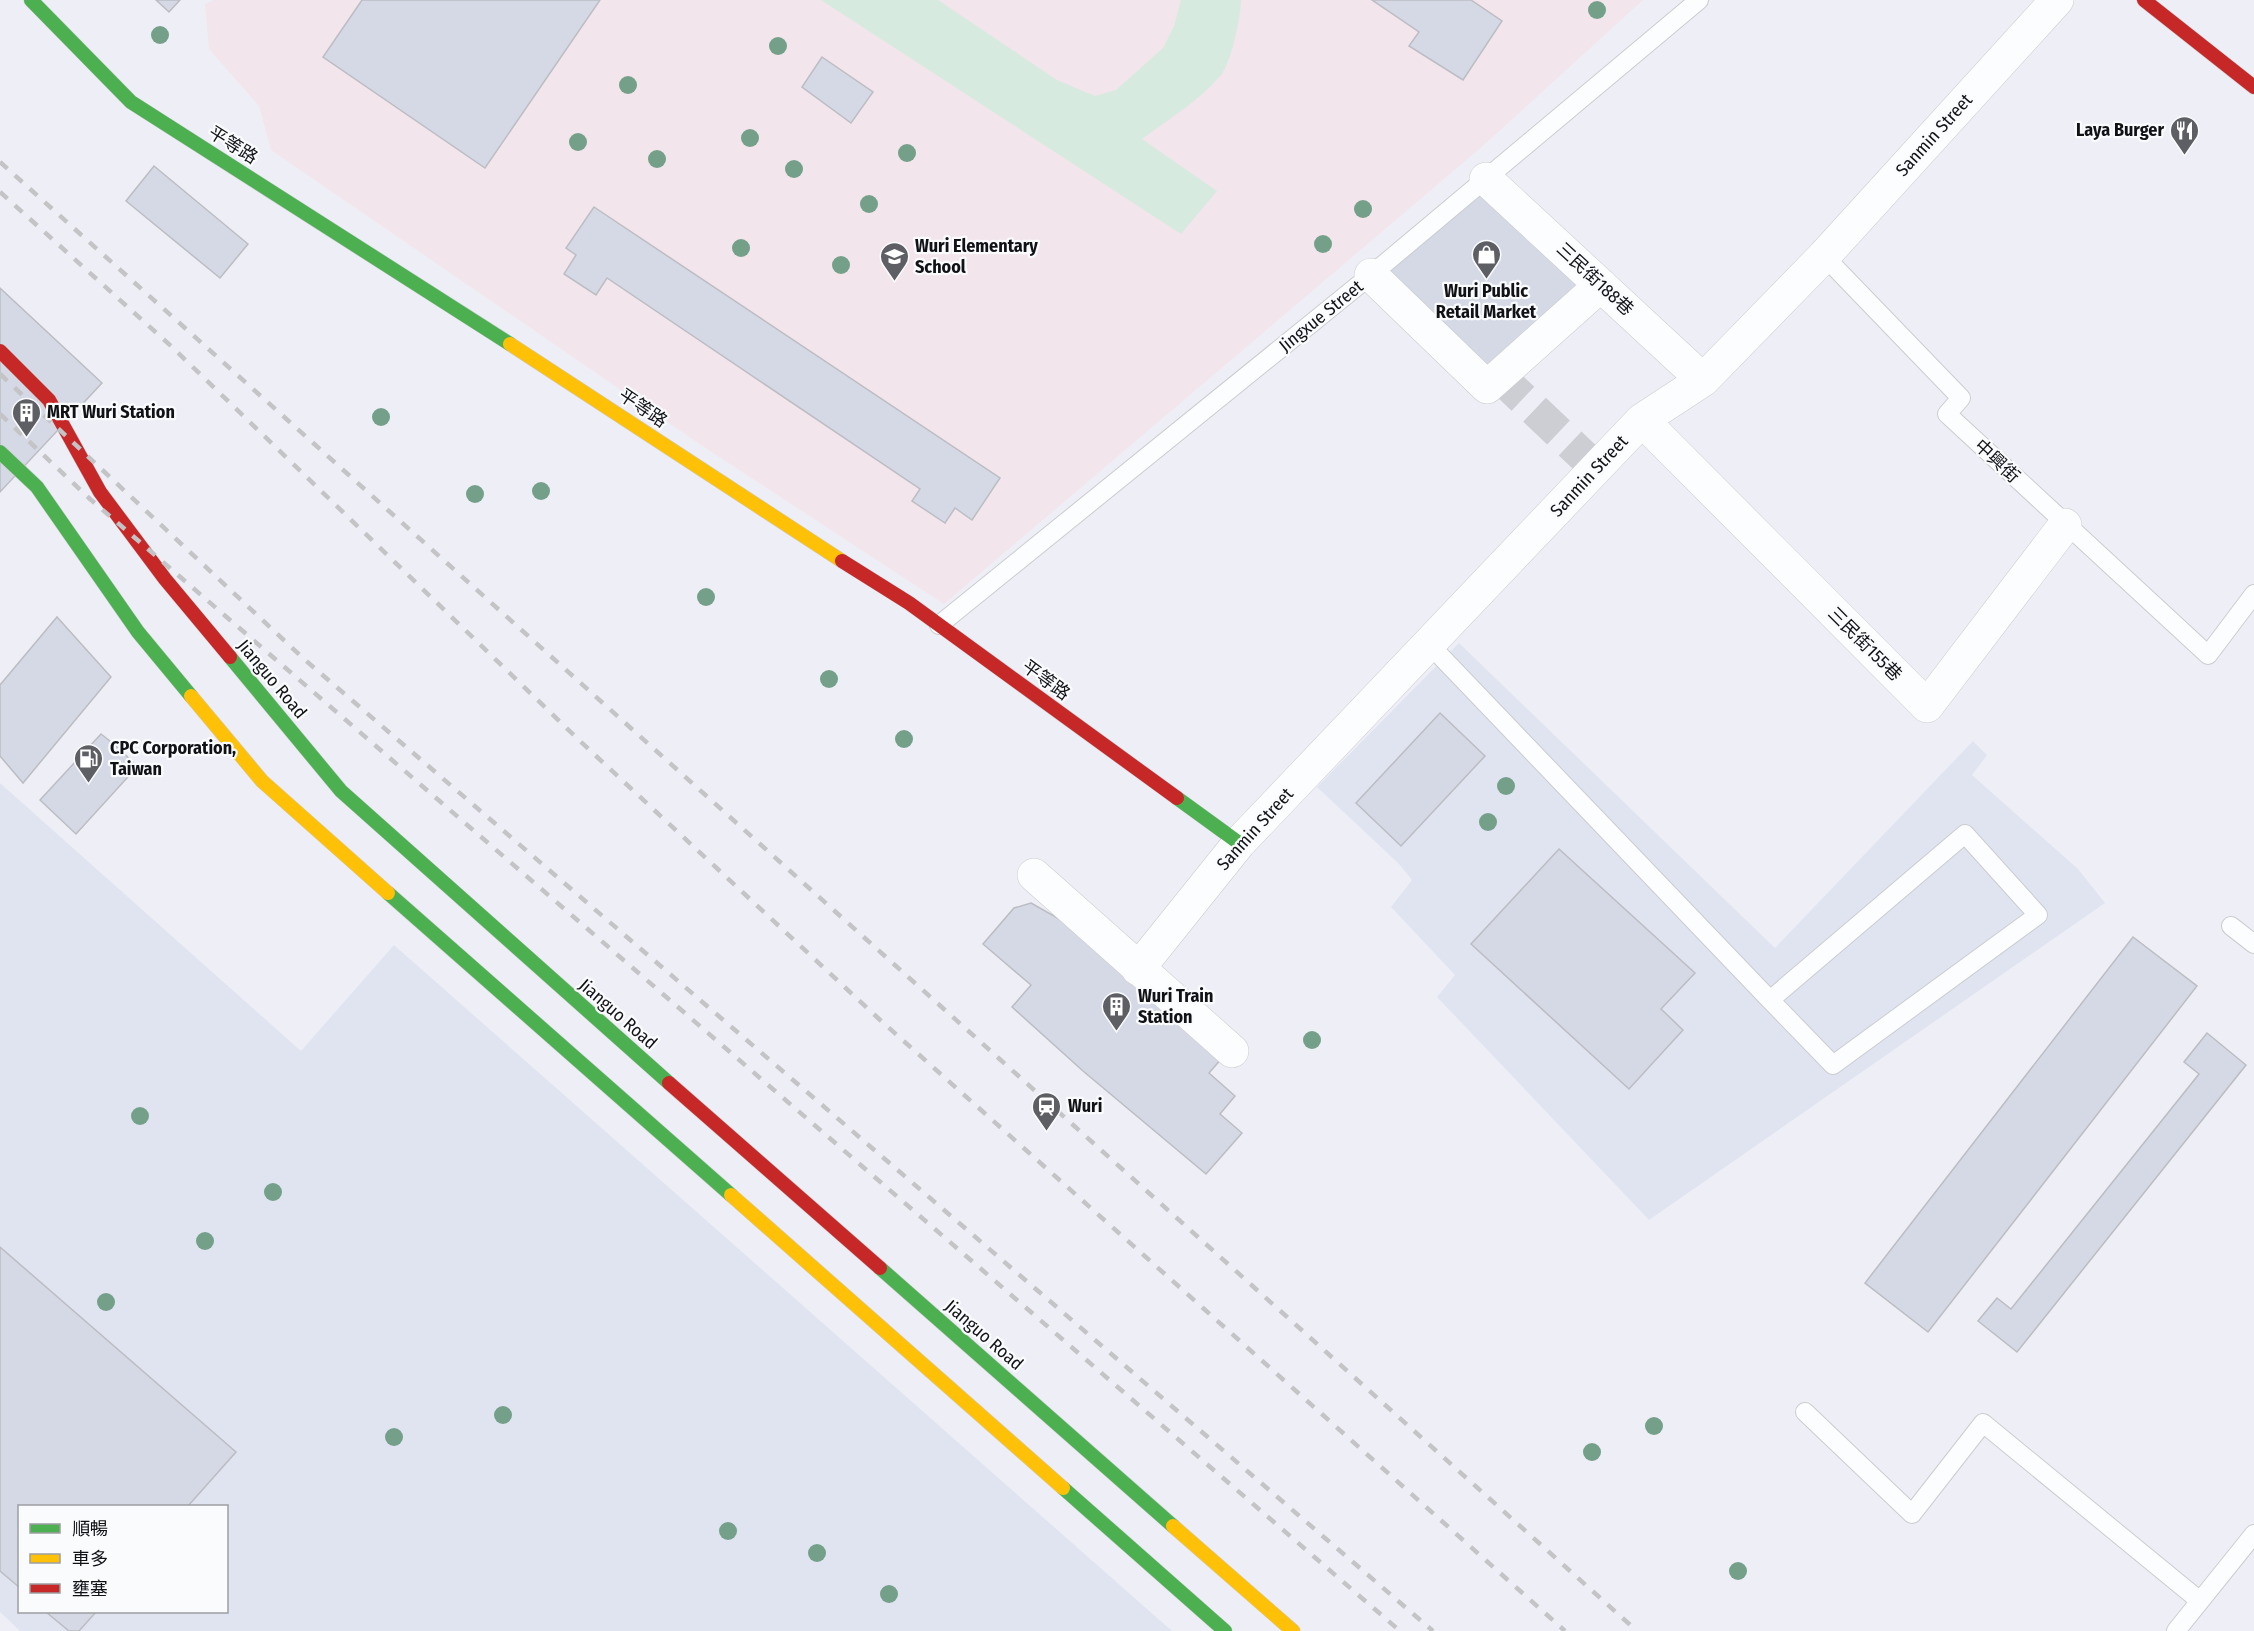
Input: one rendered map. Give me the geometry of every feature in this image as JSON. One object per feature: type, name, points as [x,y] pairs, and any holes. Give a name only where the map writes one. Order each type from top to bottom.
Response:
[{"type":"main road","name":"平等路","points":[[31,0],[131,102],[457,309],[774,518],[909,603],[1239,843]]},
{"type":"main road","points":[[2144,0],[2254,87]]},
{"type":"main road","name":"Jianguo Road","points":[[0,351],[49,400],[107,501],[165,579],[341,791],[446,887],[1293,1631]]},
{"type":"main road","points":[[0,452],[37,488],[138,632],[262,781],[1225,1631]]},
{"type":"street","name":"Sanmin Street","points":[[1138,969],[1239,843],[1642,420],[1703,380],[1824,256],[2057,0]]},
{"type":"street","name":"三民街188巷","points":[[1486,179],[1703,380]]},
{"type":"street","points":[[1371,275],[1487,387],[1601,285]]},
{"type":"street","name":"三民街155巷","points":[[1642,420],[1927,706],[2065,525]]},
{"type":"street","points":[[1034,875],[1232,1051]]},
{"type":"lane","name":"Jingxue Street","points":[[939,625],[1371,275],[1699,0]]},
{"type":"lane","name":"中興街","points":[[1824,256],[1961,398],[1947,414],[2208,655],[2254,594]]},
{"type":"lane","points":[[1430,645],[1770,1000],[1833,1065],[2038,915],[1965,834],[1770,1000]]},
{"type":"lane","points":[[2231,926],[2254,944]]},
{"type":"lane","points":[[1806,1412],[1912,1514],[1983,1423],[2200,1601]]},
{"type":"lane","points":[[2176,1631],[2254,1533]]},
{"type":"shaded area","name":"Wuri Elementary School","points":[[214,0],[1643,0],[1484,145],[944,604],[704,447],[271,150],[259,106],[209,49],[205,4]]},
{"type":"shaded area","points":[[1459,643],[1775,948],[1973,741],[1987,755],[1972,775],[2078,869],[2105,903],[1649,1220],[1437,997],[1455,975],[1391,907],[1412,880],[1399,864],[1317,787]]},
{"type":"shaded area","points":[[0,783],[301,1051],[394,945],[1172,1631],[20,1631],[0,1612]]},
{"type":"green space","points":[[821,0],[938,0],[1057,80],[1095,96],[1116,90],[1163,48],[1174,26],[1181,0],[1241,0],[1235,39],[1221,75],[1193,101],[1142,139],[1217,191],[1181,234]]},
{"type":"building","points":[[156,0],[180,0],[169,12]]},
{"type":"building","points":[[362,0],[600,0],[485,168],[323,57]]},
{"type":"building","points":[[1372,0],[1471,0],[1502,21],[1463,80],[1409,46],[1419,32]]},
{"type":"building","points":[[822,57],[873,92],[851,123],[802,87]]},
{"type":"building","points":[[154,166],[248,244],[220,278],[126,201]]},
{"type":"building","name":"Wuri Public Retail Market","points":[[1486,179],[1601,285],[1487,387],[1371,275]]},
{"type":"building","points":[[594,207],[1000,478],[972,520],[955,508],[945,523],[912,501],[920,489],[607,278],[596,295],[564,274],[576,255],[566,248]]},
{"type":"building","name":"MRT Wuri Station","points":[[0,288],[102,383],[0,492]]},
{"type":"building","points":[[57,617],[111,677],[23,783],[0,756],[0,685]]},
{"type":"building","points":[[1440,713],[1485,756],[1401,846],[1356,803]]},
{"type":"building","name":"CPC Corporation, Taiwan","points":[[101,734],[137,767],[76,834],[40,800]]},
{"type":"building","points":[[1559,849],[1695,973],[1661,1009],[1683,1030],[1629,1089],[1471,944]]},
{"type":"building","name":"Wuri Train Station","points":[[1031,903],[1063,921],[1222,1058],[1209,1073],[1235,1096],[1220,1114],[1242,1133],[1206,1174],[1083,1071],[1012,1007],[1031,985],[983,944],[1014,908]]},
{"type":"building","points":[[2133,937],[2197,986],[1928,1332],[1865,1283]]},
{"type":"building","points":[[2207,1033],[2246,1065],[2017,1352],[1978,1321],[1997,1298],[2011,1309],[2199,1074],[2184,1062]]},
{"type":"building","points":[[0,1247],[236,1452],[189,1505],[18,1505],[18,1586],[0,1571]]},
{"type":"building","points":[[47,1613],[95,1613],[79,1631],[69,1631]]},
{"type":"tunnel","points":[[1499,376],[1596,468]]},
{"type":"railway","points":[[0,162],[1637,1631]]},
{"type":"railway","points":[[0,192],[171,346],[581,742],[879,1019],[1565,1631]]},
{"type":"railway","points":[[0,374],[304,659],[1433,1631]]},
{"type":"railway","points":[[0,414],[90,499],[1400,1631]]},
{"type":"traffic: fast","points":[[31,0],[131,102],[510,344]]},
{"type":"traffic: fast","points":[[0,452],[37,487],[138,632],[191,696]]},
{"type":"traffic: fast","points":[[230,657],[341,791],[669,1083]]},
{"type":"traffic: fast","points":[[1177,798],[1239,843]]},
{"type":"traffic: fast","points":[[388,893],[731,1195]]},
{"type":"traffic: fast","points":[[880,1268],[1173,1526]]},
{"type":"traffic: fast","points":[[1063,1488],[1225,1631]]},
{"type":"traffic: slow","points":[[510,344],[842,561]]},
{"type":"traffic: slow","points":[[191,696],[262,781],[388,893]]},
{"type":"traffic: slow","points":[[731,1195],[1063,1488]]},
{"type":"traffic: slow","points":[[1173,1526],[1293,1631]]},
{"type":"traffic: jam","points":[[2144,0],[2254,87]]},
{"type":"traffic: jam","points":[[0,351],[49,400],[100,492],[165,579],[230,657]]},
{"type":"traffic: jam","points":[[842,561],[909,603],[1177,798]]},
{"type":"traffic: jam","points":[[669,1083],[880,1268]]},
{"type":"place","name":"Laya Burger","points":[[2185,156]]},
{"type":"place","name":"Wuri Public Retail Market","points":[[1486,280]]},
{"type":"place","name":"Wuri Elementary School","points":[[894,282]]},
{"type":"place","name":"MRT Wuri Station","points":[[26,438]]},
{"type":"place","name":"CPC Corporation, Taiwan","points":[[89,784]]},
{"type":"place","name":"Wuri Train Station","points":[[1117,1032]]},
{"type":"place","name":"Wuri","points":[[1047,1132]]}]
